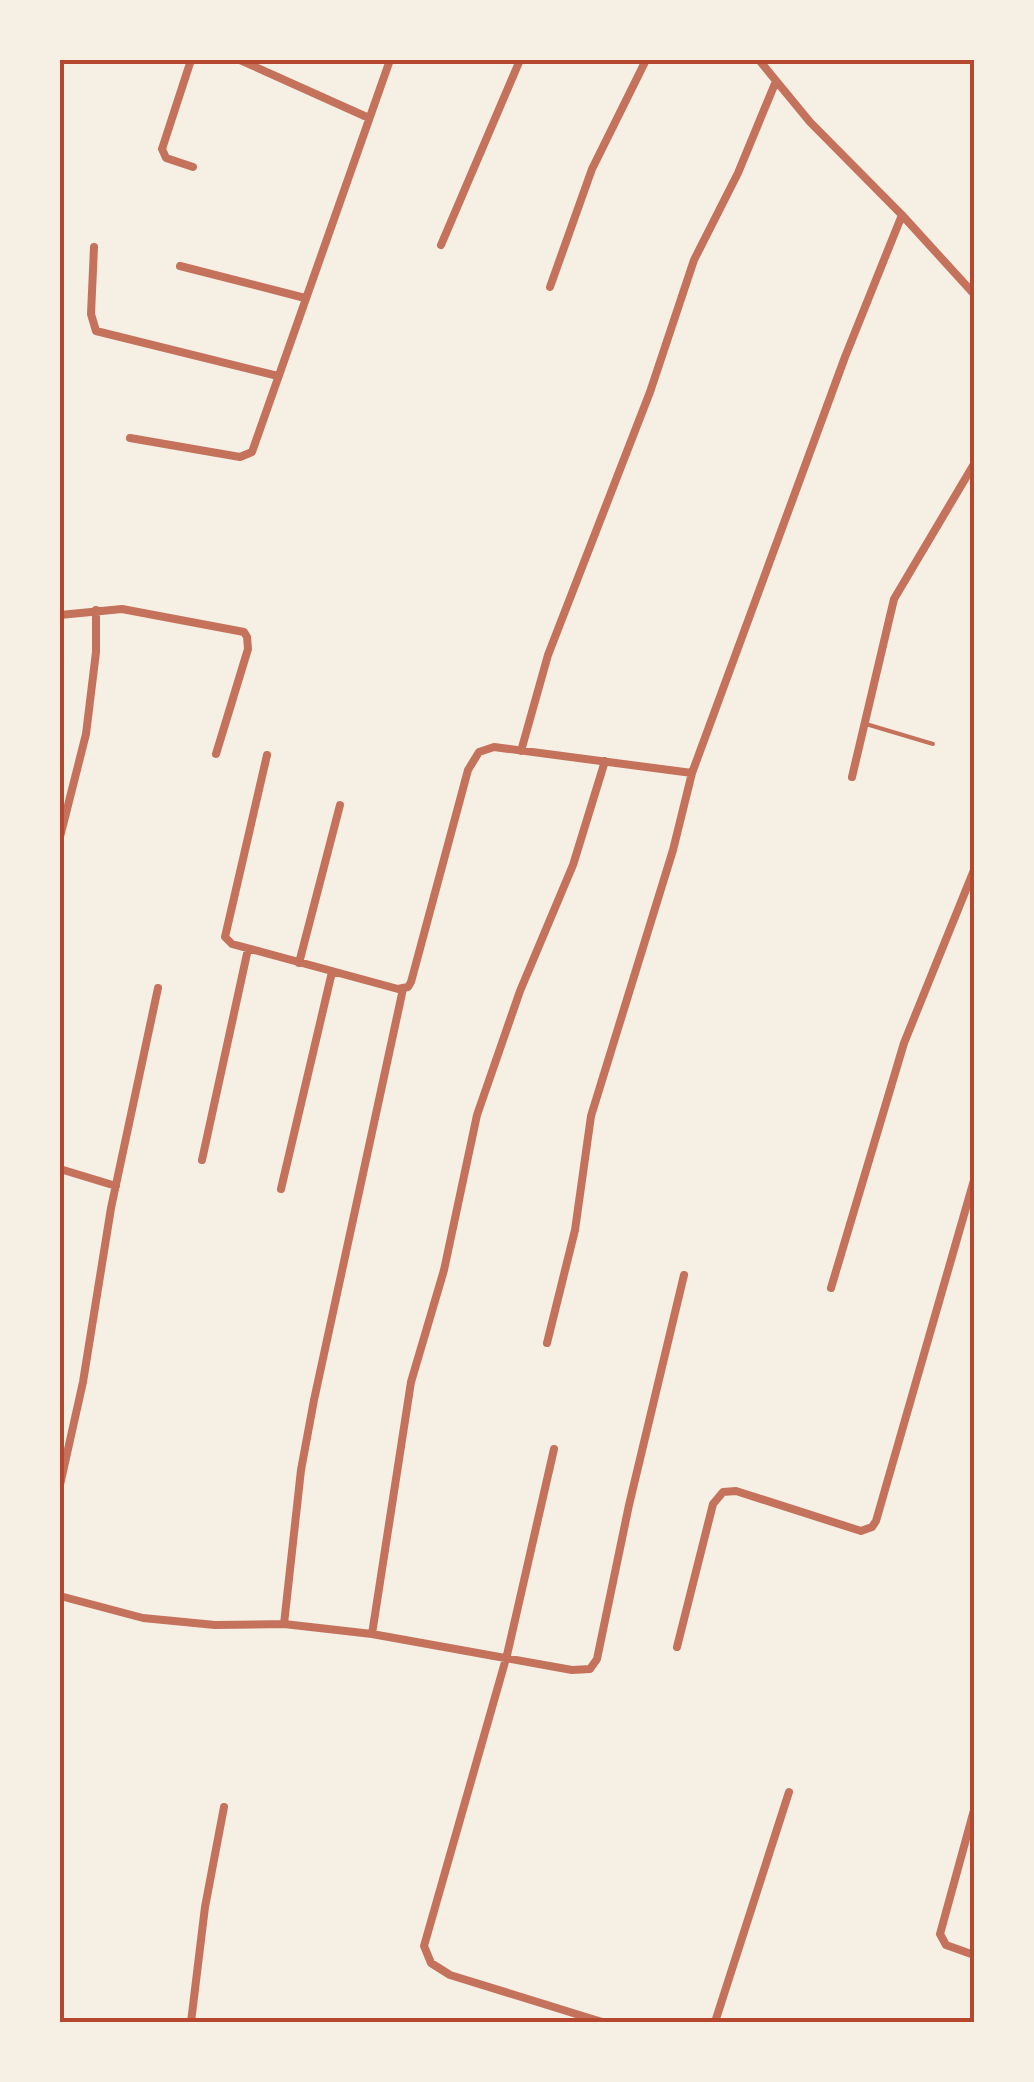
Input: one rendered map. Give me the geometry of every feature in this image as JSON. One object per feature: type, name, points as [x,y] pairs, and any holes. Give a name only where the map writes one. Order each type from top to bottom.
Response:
[{"type":"street","points":[[191,60],[162,149],[166,158],[192,167]]},
{"type":"street","points":[[243,60],[369,118]]},
{"type":"street","points":[[130,438],[249,456],[390,60]]},
{"type":"street","points":[[442,245],[520,60]]},
{"type":"street","points":[[550,287],[592,170],[646,60]]},
{"type":"street","points":[[759,60],[810,122],[902,214],[974,294]]},
{"type":"street","points":[[521,750],[548,656],[650,392],[694,260],[738,173],[776,81]]},
{"type":"street","points":[[546,1342],[575,1230],[591,1116],[674,850],[692,772],[902,214]]},
{"type":"street","points":[[94,247],[91,314],[96,330],[278,376]]},
{"type":"street","points":[[180,266],[305,298]]},
{"type":"street","points":[[852,777],[894,599],[974,464]]},
{"type":"street","points":[[60,614],[122,609],[244,632],[248,649],[216,754]]},
{"type":"street","points":[[60,837],[86,734],[96,652],[96,610]]},
{"type":"street","points":[[284,1624],[302,1470],[344,1248],[403,989],[411,982],[474,758],[486,748],[521,750],[692,772]]},
{"type":"street","points":[[266,755],[224,932],[228,941],[403,989]]},
{"type":"street","points":[[372,1634],[411,1382],[444,1270],[478,1115],[520,991],[573,865],[604,762]]},
{"type":"street","points":[[300,963],[340,805]]},
{"type":"street","points":[[831,1288],[904,1043],[974,870]]},
{"type":"street","points":[[202,1160],[248,949]]},
{"type":"street","points":[[281,1188],[332,972]]},
{"type":"street","points":[[60,1486],[158,988]]},
{"type":"street","points":[[60,1169],[116,1186]]},
{"type":"street","points":[[677,1647],[714,1504],[723,1492],[736,1491],[860,1532],[872,1528],[974,1180]]},
{"type":"street","points":[[60,1596],[142,1618],[215,1626],[284,1624],[372,1634],[590,1669],[596,1659],[684,1275]]},
{"type":"street","points":[[554,1449],[508,1656],[425,1937],[426,1957],[450,1976],[602,2022]]},
{"type":"street","points":[[715,2022],[790,1792]]},
{"type":"street","points":[[191,2022],[205,1907],[224,1806]]},
{"type":"street","points":[[974,1810],[940,1934],[946,1945],[974,1955]]},
{"type":"lane","points":[[864,724],[933,744]]}]
